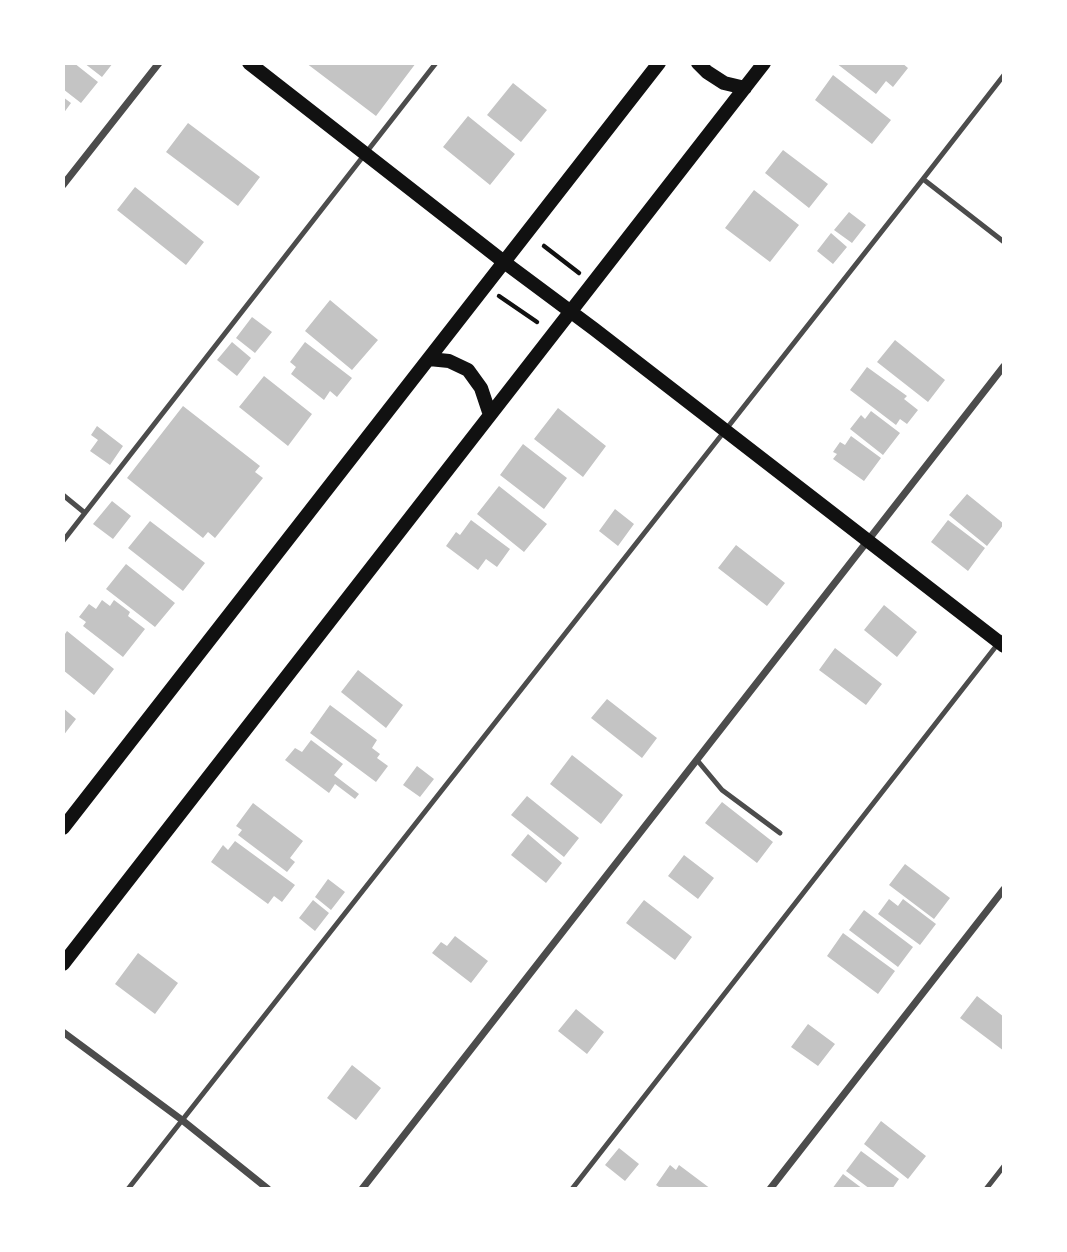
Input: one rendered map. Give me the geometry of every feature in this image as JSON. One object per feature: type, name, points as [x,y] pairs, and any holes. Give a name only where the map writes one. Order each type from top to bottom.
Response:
[{"type":"main road","points":[[249,63],[504,262],[1002,641]]},
{"type":"main road","points":[[63,828],[659,63]]},
{"type":"main road","points":[[698,63],[724,83],[745,88]]},
{"type":"main road","points":[[63,964],[764,63]]},
{"type":"main road","points":[[429,359],[449,361],[468,370],[481,388],[490,415]]},
{"type":"street","points":[[63,185],[159,63]]},
{"type":"street","points":[[362,1189],[1004,366]]},
{"type":"street","points":[[770,1189],[1004,889]]},
{"type":"street","points":[[63,1032],[268,1189]]},
{"type":"lane","points":[[63,541],[436,63]]},
{"type":"lane","points":[[128,1189],[1004,75]]},
{"type":"lane","points":[[923,179],[1004,242]]},
{"type":"lane","points":[[63,495],[85,513]]},
{"type":"lane","points":[[572,1189],[1002,641]]},
{"type":"lane","points":[[697,760],[722,790],[780,833]]},
{"type":"lane","points":[[986,1189],[1004,1166]]},
{"type":"path","points":[[544,246],[579,273]]},
{"type":"path","points":[[498,295],[537,322]]},
{"type":"building","points":[[63,63],[74,63],[98,82],[81,103],[63,89]]},
{"type":"building","points":[[84,63],[113,63],[102,77]]},
{"type":"building","points":[[306,63],[416,63],[376,116]]},
{"type":"building","points":[[836,63],[902,63],[908,68],[893,87],[886,81],[876,94]]},
{"type":"building","points":[[833,75],[891,120],[872,144],[815,100]]},
{"type":"building","points":[[513,83],[547,110],[521,142],[487,115]]},
{"type":"building","points":[[63,97],[71,103],[63,114]]},
{"type":"building","points":[[468,116],[515,154],[490,185],[443,147]]},
{"type":"building","points":[[188,123],[260,177],[238,206],[166,152]]},
{"type":"building","points":[[783,150],[828,184],[809,208],[765,173]]},
{"type":"building","points":[[135,187],[204,242],[186,265],[117,210]]},
{"type":"building","points":[[754,190],[799,225],[770,262],[725,228]]},
{"type":"building","points":[[849,212],[866,225],[852,243],[834,230]]},
{"type":"building","points":[[831,233],[847,247],[833,264],[817,251]]},
{"type":"building","points":[[330,300],[378,340],[352,370],[305,331]]},
{"type":"building","points":[[252,317],[272,332],[255,353],[236,338]]},
{"type":"building","points":[[895,340],[945,380],[928,402],[877,362]]},
{"type":"building","points":[[232,342],[251,358],[237,376],[217,360]]},
{"type":"building","points":[[305,342],[352,378],[337,397],[330,391],[324,400],[291,374],[296,367],[290,362]]},
{"type":"building","points":[[867,367],[907,396],[904,399],[918,410],[907,424],[900,419],[896,425],[850,390]]},
{"type":"building","points":[[264,376],[312,414],[288,446],[239,407]]},
{"type":"building","points":[[183,406],[260,466],[255,472],[263,478],[215,538],[208,532],[203,538],[127,478]]},
{"type":"building","points":[[558,408],[606,446],[583,477],[534,439]]},
{"type":"building","points":[[871,411],[900,433],[883,455],[850,429],[861,415],[865,419]]},
{"type":"building","points":[[97,426],[123,446],[110,465],[90,451],[98,440],[91,435]]},
{"type":"building","points":[[851,436],[881,458],[864,481],[833,459],[837,454],[833,452],[840,442],[845,445]]},
{"type":"building","points":[[523,444],[567,478],[544,509],[500,475]]},
{"type":"building","points":[[499,486],[547,524],[524,552],[477,514]]},
{"type":"building","points":[[967,494],[1004,524],[987,546],[949,515]]},
{"type":"building","points":[[112,501],[131,516],[113,539],[93,524]]},
{"type":"building","points":[[615,509],[634,524],[618,546],[599,531]]},
{"type":"building","points":[[471,520],[510,549],[497,567],[486,559],[478,570],[446,546],[456,532],[460,535]]},
{"type":"building","points":[[948,520],[985,548],[968,571],[931,542]]},
{"type":"building","points":[[150,521],[205,563],[183,591],[128,548]]},
{"type":"building","points":[[736,545],[785,583],[767,606],[718,568]]},
{"type":"building","points":[[126,564],[175,603],[155,627],[106,589]]},
{"type":"building","points":[[102,600],[110,606],[114,600],[130,612],[128,616],[145,629],[123,657],[83,626],[86,622],[79,617],[89,604],[96,609]]},
{"type":"building","points":[[884,605],[917,632],[897,657],[864,630]]},
{"type":"building","points":[[67,631],[114,669],[94,695],[63,670],[63,637]]},
{"type":"building","points":[[835,648],[882,684],[866,705],[819,670]]},
{"type":"building","points":[[358,670],[403,705],[386,728],[341,692]]},
{"type":"building","points":[[607,699],[657,738],[642,758],[591,718]]},
{"type":"building","points":[[330,705],[377,740],[372,748],[380,754],[377,758],[388,766],[376,782],[310,733]]},
{"type":"building","points":[[63,708],[76,719],[63,736]]},
{"type":"building","points":[[311,740],[343,764],[334,775],[359,794],[355,799],[335,784],[329,793],[285,760],[295,748],[302,752]]},
{"type":"building","points":[[572,755],[623,795],[601,824],[550,784]]},
{"type":"building","points":[[417,766],[434,779],[420,797],[403,785]]},
{"type":"building","points":[[527,796],[579,838],[564,857],[511,815]]},
{"type":"building","points":[[722,802],[773,842],[757,863],[705,823]]},
{"type":"building","points":[[253,803],[303,841],[290,858],[295,862],[287,872],[238,835],[242,830],[236,826]]},
{"type":"building","points":[[528,834],[562,863],[546,883],[511,855]]},
{"type":"building","points":[[235,841],[295,885],[282,902],[274,896],[268,904],[211,862],[223,845],[228,850]]},
{"type":"building","points":[[684,855],[714,878],[698,899],[668,876]]},
{"type":"building","points":[[905,864],[950,898],[934,919],[889,885]]},
{"type":"building","points":[[328,879],[345,892],[331,910],[315,897]]},
{"type":"building","points":[[889,899],[898,906],[903,899],[936,924],[920,945],[878,914]]},
{"type":"building","points":[[313,900],[329,913],[315,931],[299,918]]},
{"type":"building","points":[[644,900],[692,937],[675,960],[626,923]]},
{"type":"building","points":[[864,910],[913,947],[898,967],[849,930]]},
{"type":"building","points":[[843,933],[895,971],[878,994],[827,956]]},
{"type":"building","points":[[455,936],[488,961],[471,983],[432,953],[441,942],[447,946]]},
{"type":"building","points":[[138,953],[178,983],[155,1014],[115,984]]},
{"type":"building","points":[[977,996],[1004,1017],[1004,1051],[960,1018]]},
{"type":"building","points":[[576,1009],[604,1032],[587,1054],[558,1031]]},
{"type":"building","points":[[808,1024],[835,1044],[818,1066],[791,1047]]},
{"type":"building","points":[[352,1065],[381,1088],[356,1120],[327,1098]]},
{"type":"building","points":[[881,1121],[926,1156],[908,1179],[864,1144]]},
{"type":"building","points":[[619,1148],[639,1164],[625,1181],[605,1165]]},
{"type":"building","points":[[861,1151],[899,1179],[892,1189],[870,1189],[846,1171]]},
{"type":"building","points":[[670,1165],[676,1170],[679,1165],[711,1189],[662,1189],[656,1185]]},
{"type":"building","points":[[843,1174],[863,1189],[832,1189]]}]
